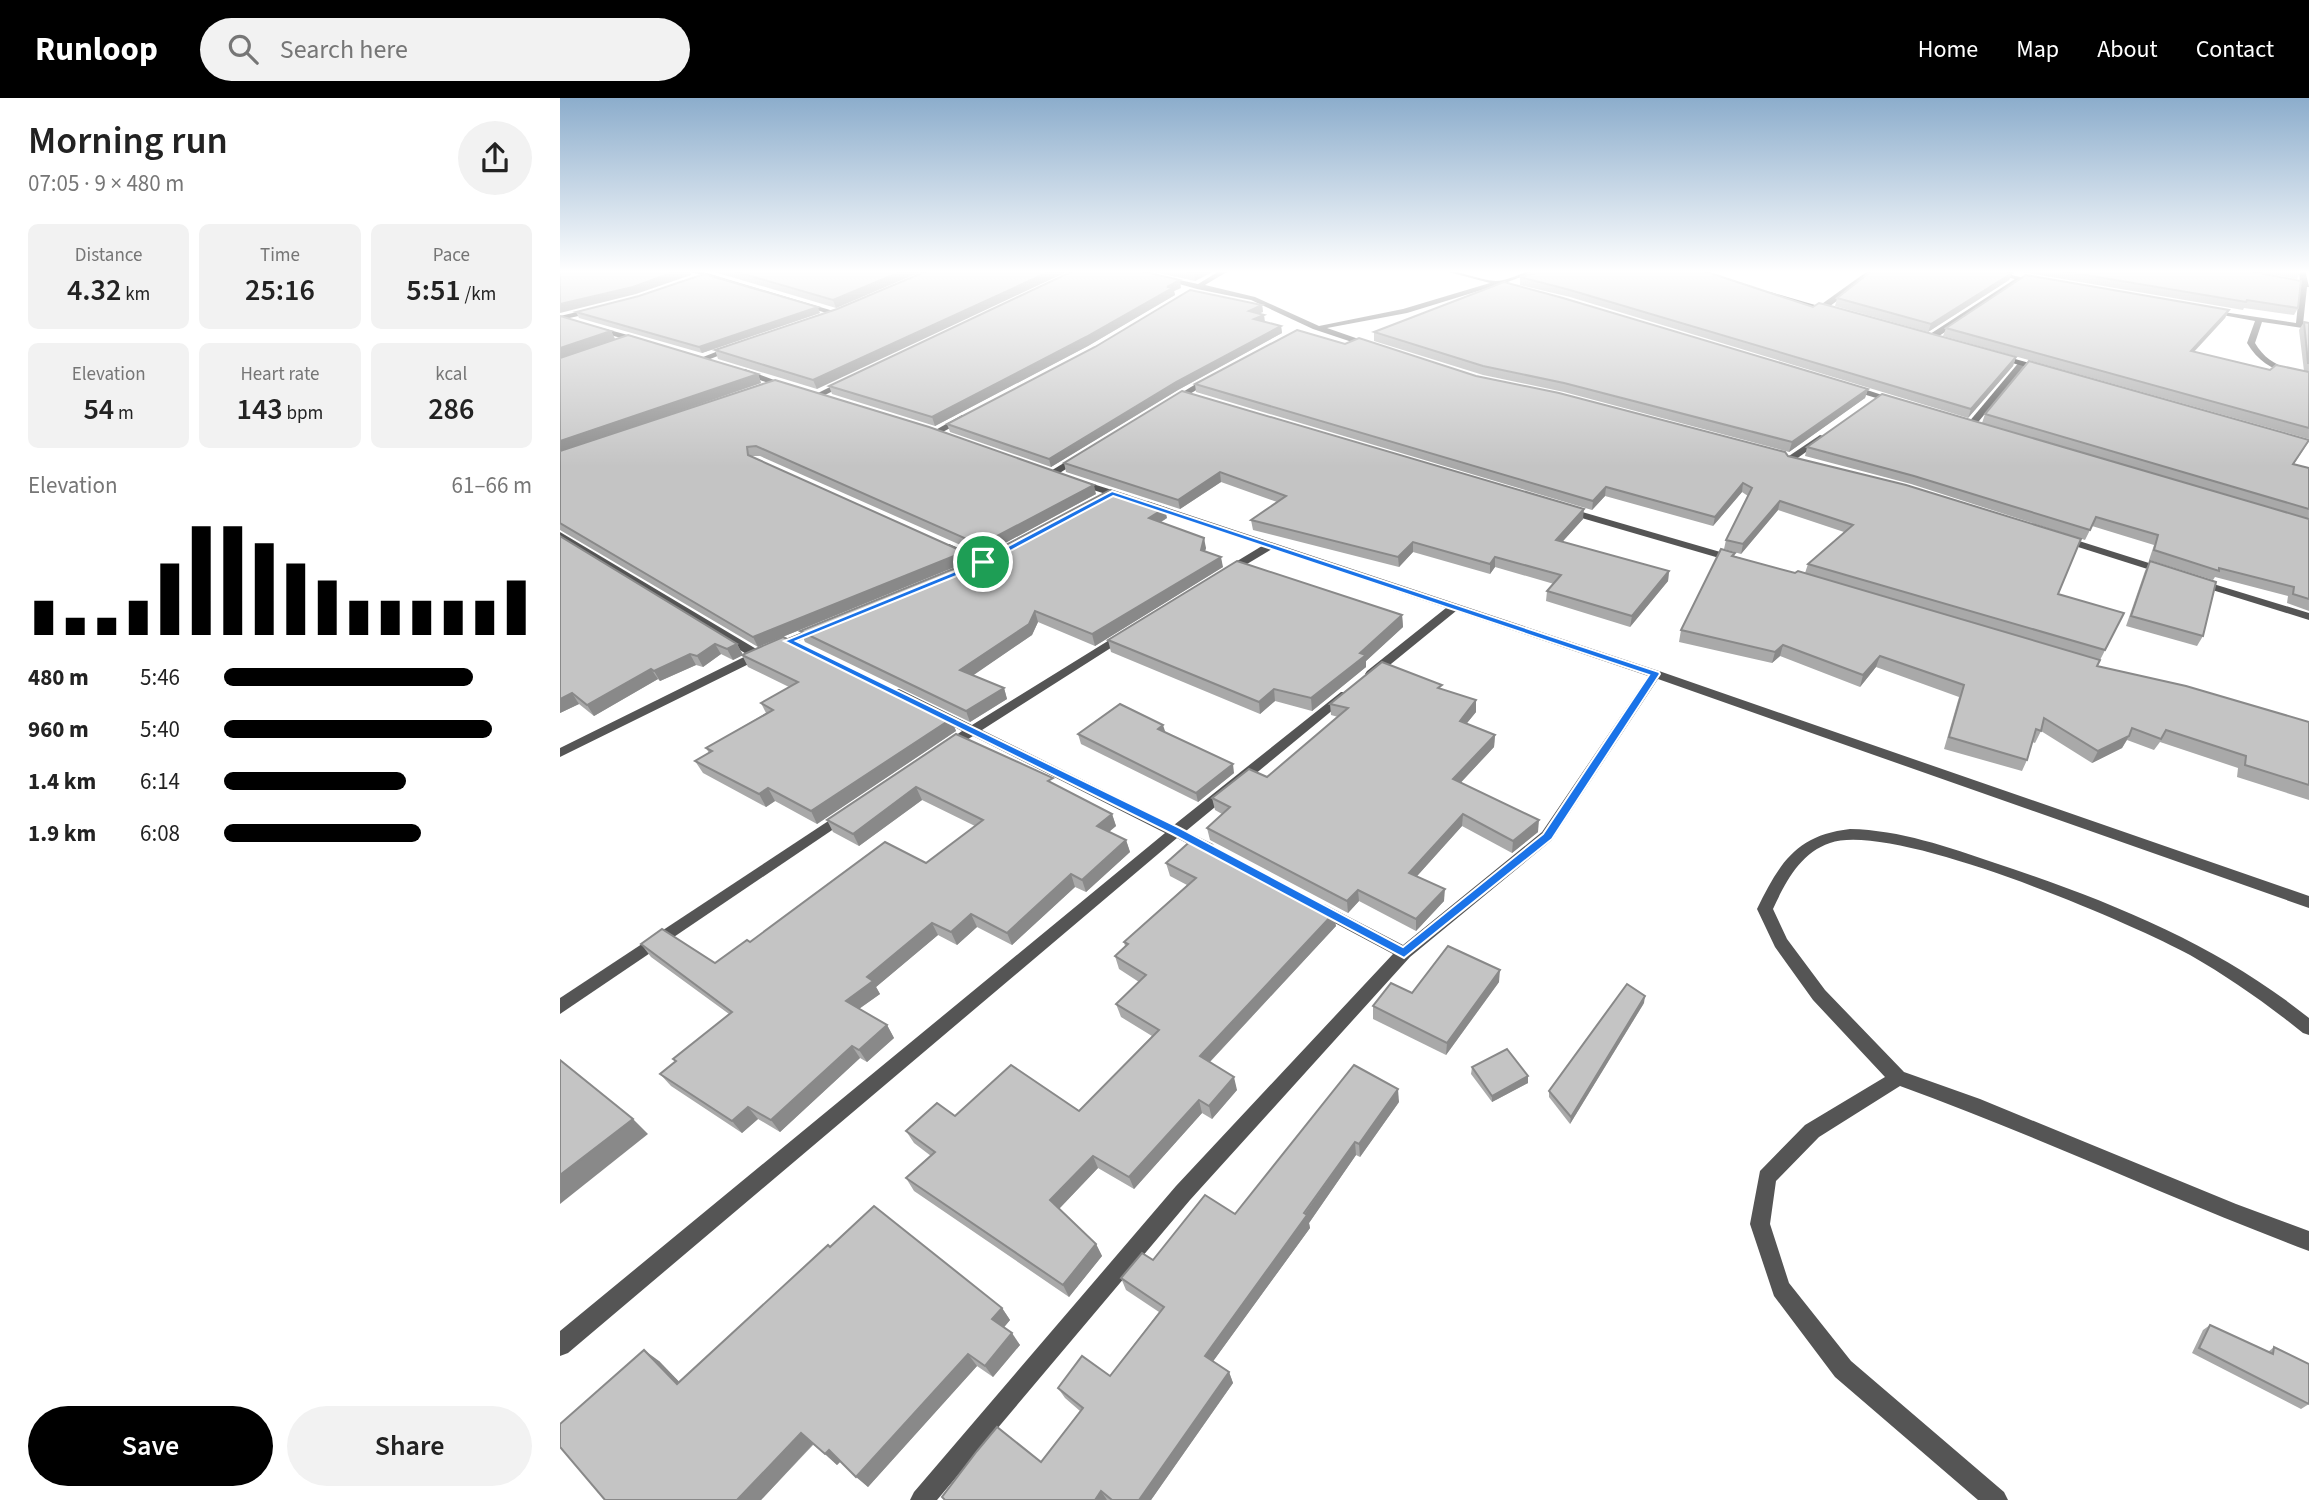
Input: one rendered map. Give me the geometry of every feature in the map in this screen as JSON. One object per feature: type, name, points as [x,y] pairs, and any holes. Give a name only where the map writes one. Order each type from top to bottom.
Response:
[{"type":"street","points":[[617,335],[644,343]]},
{"type":"street","points":[[1340,335],[1377,348]]},
{"type":"street","points":[[1920,335],[1944,342]]},
{"type":"street","points":[[1930,338],[1934,335]]},
{"type":"street","points":[[2254,335],[2251,343],[2262,362],[2309,377]]},
{"type":"street","points":[[608,348],[632,340]]},
{"type":"street","points":[[702,359],[738,346]]},
{"type":"street","points":[[1983,353],[2049,371]]},
{"type":"street","points":[[690,355],[831,399]]},
{"type":"street","points":[[1971,425],[2023,363]]},
{"type":"street","points":[[1158,409],[1216,375]]},
{"type":"street","points":[[818,395],[854,378]]},
{"type":"street","points":[[765,388],[778,383]]},
{"type":"street","points":[[1839,384],[1901,403]]},
{"type":"street","points":[[1182,394],[1195,398]]},
{"type":"street","points":[[1868,404],[1878,396]]},
{"type":"street","points":[[936,432],[972,413]]},
{"type":"street","points":[[1960,422],[1984,429]]},
{"type":"street","points":[[922,428],[948,436]]},
{"type":"street","points":[[1789,460],[1827,434]]},
{"type":"street","points":[[1052,474],[1088,452]]},
{"type":"street","points":[[1776,456],[1802,463]]},
{"type":"street","points":[[1039,469],[1655,674],[2309,902]]},
{"type":"street","points":[[1101,499],[1112,493]]},
{"type":"street","points":[[1549,505],[1744,562]]},
{"type":"street","points":[[560,535],[757,655]]},
{"type":"street","points":[[2050,535],[2176,575]]},
{"type":"street","points":[[932,540],[983,562]]},
{"type":"street","points":[[1214,580],[1271,545]]},
{"type":"street","points":[[970,568],[994,556]]},
{"type":"street","points":[[2188,579],[2309,617]]},
{"type":"street","points":[[560,1345],[1176,831],[1455,606]]},
{"type":"street","points":[[560,753],[757,655],[827,625]]},
{"type":"street","points":[[939,752],[1133,630]]},
{"type":"street","points":[[788,641],[813,653]]},
{"type":"street","points":[[922,1500],[1184,1193],[1404,953],[1548,836],[1655,674]]},
{"type":"street","points":[[887,688],[1224,857]]},
{"type":"street","points":[[560,1007],[858,806]]},
{"type":"street","points":[[2309,1028],[2281,1002],[2165,936],[2052,887],[1947,853],[1886,837],[1836,835],[1811,844],[1782,873],[1765,909],[1781,943],[1819,995],[1898,1078],[1973,1105],[2234,1213],[2309,1241]]},
{"type":"street","points":[[1308,902],[1404,953]]},
{"type":"street","points":[[1898,1078],[1812,1131],[1767,1177],[1760,1224],[1781,1289],[1843,1369],[1996,1500]]},
{"type":"building","points":[[560,335],[598,335],[560,348]]},
{"type":"building","points":[[629,335],[758,374],[560,441],[560,358]]},
{"type":"building","points":[[658,335],[733,335],[699,347]]},
{"type":"building","points":[[758,335],[910,335],[813,380],[715,350]]},
{"type":"building","points":[[936,335],[1089,335],[932,417],[829,386]]},
{"type":"building","points":[[1114,335],[1263,335],[1176,382],[1049,459],[947,424]]},
{"type":"building","points":[[1287,335],[1316,335],[1345,344],[1359,338],[1476,376],[1559,393],[1785,452],[1788,456],[1906,485],[2081,539],[2058,594],[2124,613],[2105,650],[1808,564],[1853,525],[1780,501],[1743,544],[1726,540],[1752,488],[1743,483],[1715,517],[1606,487],[1593,501],[1195,384]]},
{"type":"building","points":[[1385,335],[1688,335],[1868,389],[1792,442],[1564,383],[1483,366]]},
{"type":"building","points":[[1723,335],[1937,335],[2016,357],[1971,409]]},
{"type":"building","points":[[1973,335],[2205,335],[2191,351],[2270,370],[2276,365],[2309,372],[2309,428]]},
{"type":"building","points":[[2305,335],[2309,335],[2308,363]]},
{"type":"building","points":[[2029,361],[2309,440],[2293,464],[2309,468],[2309,509],[1985,414]]},
{"type":"building","points":[[775,380],[929,427],[1094,485],[980,545],[756,446],[747,447],[748,455],[964,552],[753,637],[560,523],[560,451]]},
{"type":"building","points":[[1182,391],[1584,509],[1556,540],[1669,571],[1632,616],[1547,591],[1561,575],[1495,557],[1490,564],[1413,542],[1398,557],[1251,520],[1286,496],[1220,472],[1178,500],[1064,463]]},
{"type":"building","points":[[1882,394],[2309,519],[2309,599],[2293,594],[2294,587],[2219,568],[2219,571],[2154,550],[2158,535],[2096,517],[2090,530],[1914,476],[1807,447]]},
{"type":"building","points":[[1110,490],[1165,508],[1149,518],[1204,538],[1201,550],[1221,557],[1092,634],[1035,611],[1029,624],[960,670],[1004,688],[966,711],[800,631],[985,556]]},
{"type":"building","points":[[560,536],[737,644],[727,649],[715,644],[697,656],[690,654],[654,671],[651,669],[587,705],[572,693],[560,699]]},
{"type":"building","points":[[1721,549],[1735,553],[1732,556],[1795,573],[1798,571],[2100,660],[2097,666],[2186,686],[2309,722],[2309,785],[2245,765],[2246,756],[2166,730],[2161,739],[2132,728],[2129,736],[2098,751],[2044,718],[2041,731],[2036,729],[2027,760],[1949,737],[1964,685],[1880,656],[1863,675],[1783,645],[1775,652],[1681,630]]},
{"type":"building","points":[[1237,561],[1402,615],[1360,653],[1366,655],[1311,698],[1274,689],[1259,702],[1108,640]]},
{"type":"building","points":[[2150,561],[2216,582],[2203,636],[2131,616]]},
{"type":"building","points":[[783,637],[951,719],[811,811],[768,788],[759,794],[695,761],[712,751],[706,748],[773,710],[761,703],[798,682],[742,655]]},
{"type":"building","points":[[1382,662],[1442,685],[1438,688],[1476,700],[1460,721],[1495,735],[1453,779],[1539,820],[1513,841],[1463,814],[1409,873],[1445,889],[1416,919],[1358,890],[1347,901],[1207,828],[1230,807],[1212,798],[1249,769],[1267,777],[1348,708],[1330,704]]},
{"type":"building","points":[[1120,704],[1163,725],[1158,729],[1233,764],[1196,793],[1078,734]]},
{"type":"building","points":[[956,734],[1053,778],[1048,781],[1112,814],[1097,826],[1126,840],[1082,880],[1071,874],[1007,933],[971,914],[951,932],[932,923],[867,977],[873,981],[846,1001],[887,1025],[859,1050],[852,1046],[771,1120],[748,1107],[732,1121],[660,1074],[676,1061],[673,1059],[732,1012],[641,944],[662,929],[715,963],[747,940],[750,942],[885,842],[926,863],[983,820],[916,787],[853,834],[827,820]]},
{"type":"building","points":[[1194,838],[1334,913],[1200,1056],[1234,1077],[1209,1106],[1199,1100],[1129,1177],[1093,1156],[1050,1200],[1096,1244],[1063,1285],[906,1178],[935,1152],[906,1131],[937,1103],[955,1116],[1011,1065],[1079,1111],[1159,1030],[1116,1004],[1146,975],[1115,956],[1128,944],[1124,942],[1196,878],[1166,863]]},
{"type":"building","points":[[1448,946],[1500,970],[1447,1043],[1373,1006],[1391,983],[1412,993]]},
{"type":"building","points":[[1627,984],[1645,996],[1571,1117],[1549,1091]]},
{"type":"building","points":[[1507,1049],[1528,1076],[1492,1096],[1472,1067]]},
{"type":"building","points":[[560,1060],[633,1119],[560,1175]]},
{"type":"building","points":[[1354,1065],[1398,1089],[1359,1144],[1355,1142],[1304,1213],[1307,1215],[1205,1356],[1229,1372],[1139,1500],[1112,1500],[1101,1491],[1095,1500],[945,1500],[942,1497],[997,1427],[1041,1462],[1083,1408],[1058,1388],[1082,1356],[1110,1376],[1164,1307],[1121,1278],[1142,1253],[1153,1260],[1205,1195],[1235,1214]]},
{"type":"building","points":[[874,1206],[1002,1308],[992,1319],[1012,1333],[985,1366],[968,1354],[856,1477],[829,1450],[825,1454],[801,1433],[737,1500],[605,1500],[560,1447],[560,1424],[644,1350],[677,1384]]},
{"type":"building","points":[[2210,1325],[2273,1354],[2274,1347],[2309,1364],[2309,1404],[2199,1348]]},
{"type":"route","points":[[1112,493],[1655,674],[1548,836],[1404,953],[1176,831],[973,729],[788,641],[983,562],[1112,493]]}]
